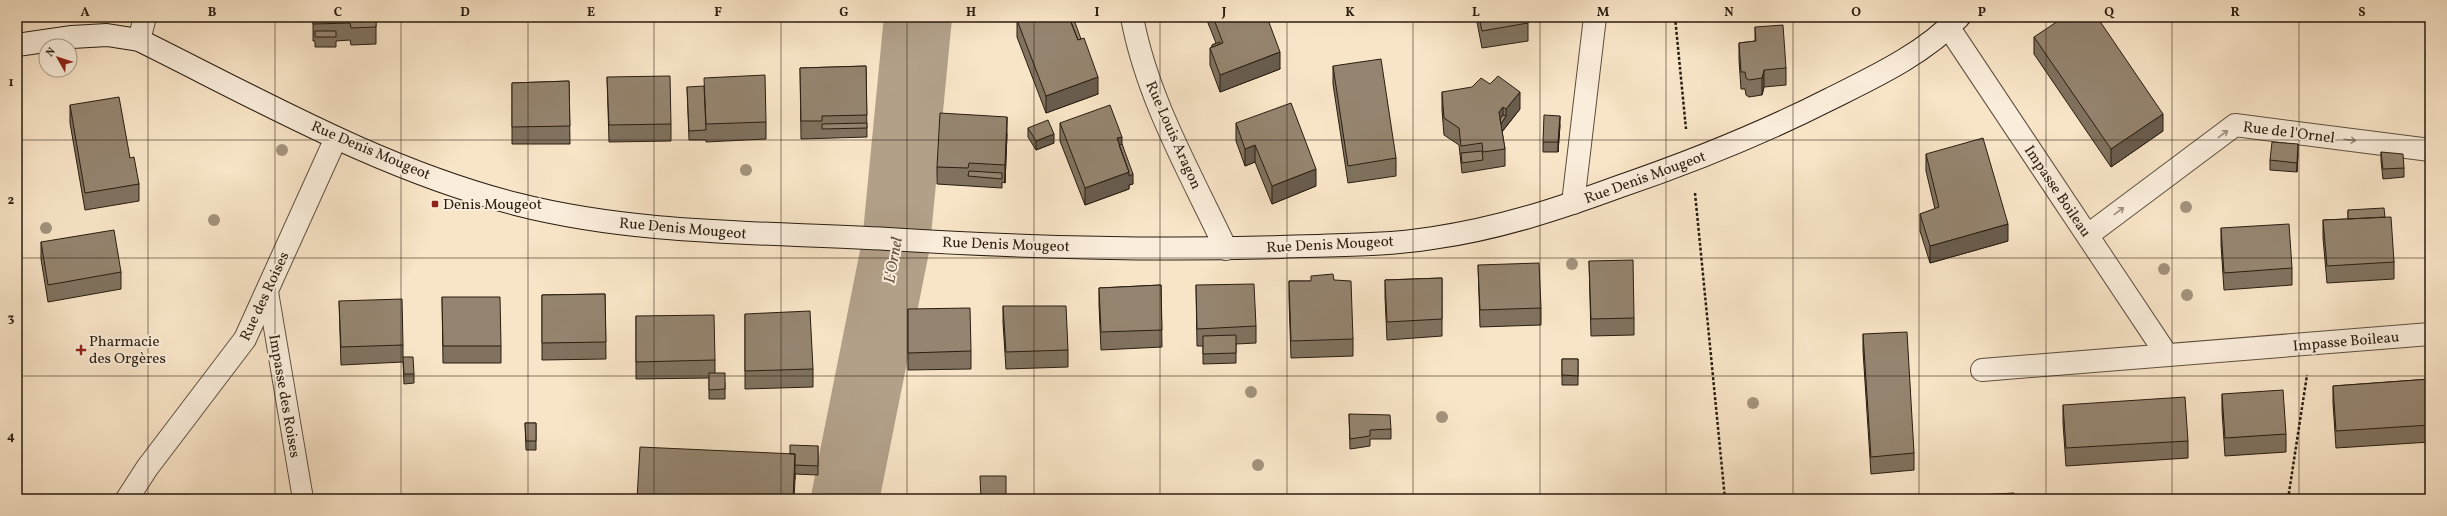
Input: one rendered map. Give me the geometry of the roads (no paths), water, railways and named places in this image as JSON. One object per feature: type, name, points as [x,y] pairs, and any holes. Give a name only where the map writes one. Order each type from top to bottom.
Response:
[{"type":"street","points":[[139,40],[145,17]]},
{"type":"street","name":"Rue Louis Aragon","points":[[1132,17],[1137,45],[1158,105],[1226,249]]},
{"type":"street","points":[[1573,203],[1595,17]]},
{"type":"street","name":"Rue Denis Mougeot","points":[[66,38],[107,35],[139,40],[336,138],[424,174],[513,203],[573,217],[636,225],[741,233],[921,242],[1226,249],[1368,244],[1433,238],[1500,225],[1573,203],[1692,161],[1777,126],[1866,81],[1912,54],[1954,22]]},
{"type":"street","name":"Impasse Boileau","points":[[1954,22],[2088,235],[2167,355]]},
{"type":"street","name":"Rue Denis Mougeot","points":[[17,45],[38,42]]},
{"type":"street","name":"Rue Denis Mougeot","points":[[17,61],[38,45]]},
{"type":"street","name":"Rue de l'Ornel","points":[[2088,235],[2235,125],[2430,150]]},
{"type":"street","name":"Rue des Roises","points":[[127,499],[147,468],[245,339],[268,292],[336,138]]},
{"type":"street","name":"Impasse Boileau","points":[[1982,370],[2430,334]]},
{"type":"lane","name":"Impasse des Roises","points":[[268,292],[303,499]]},
{"type":"water","points":[[907,282],[865,499],[828,499],[870,286]]},
{"type":"waterway","name":"L'Ornel","points":[[845,499],[896,244],[918,17]]},
{"type":"place","name":"Denis Mougeot","points":[[435,204]]},
{"type":"place","name":"Pharmacie des Orgères","points":[[81,350]]}]
